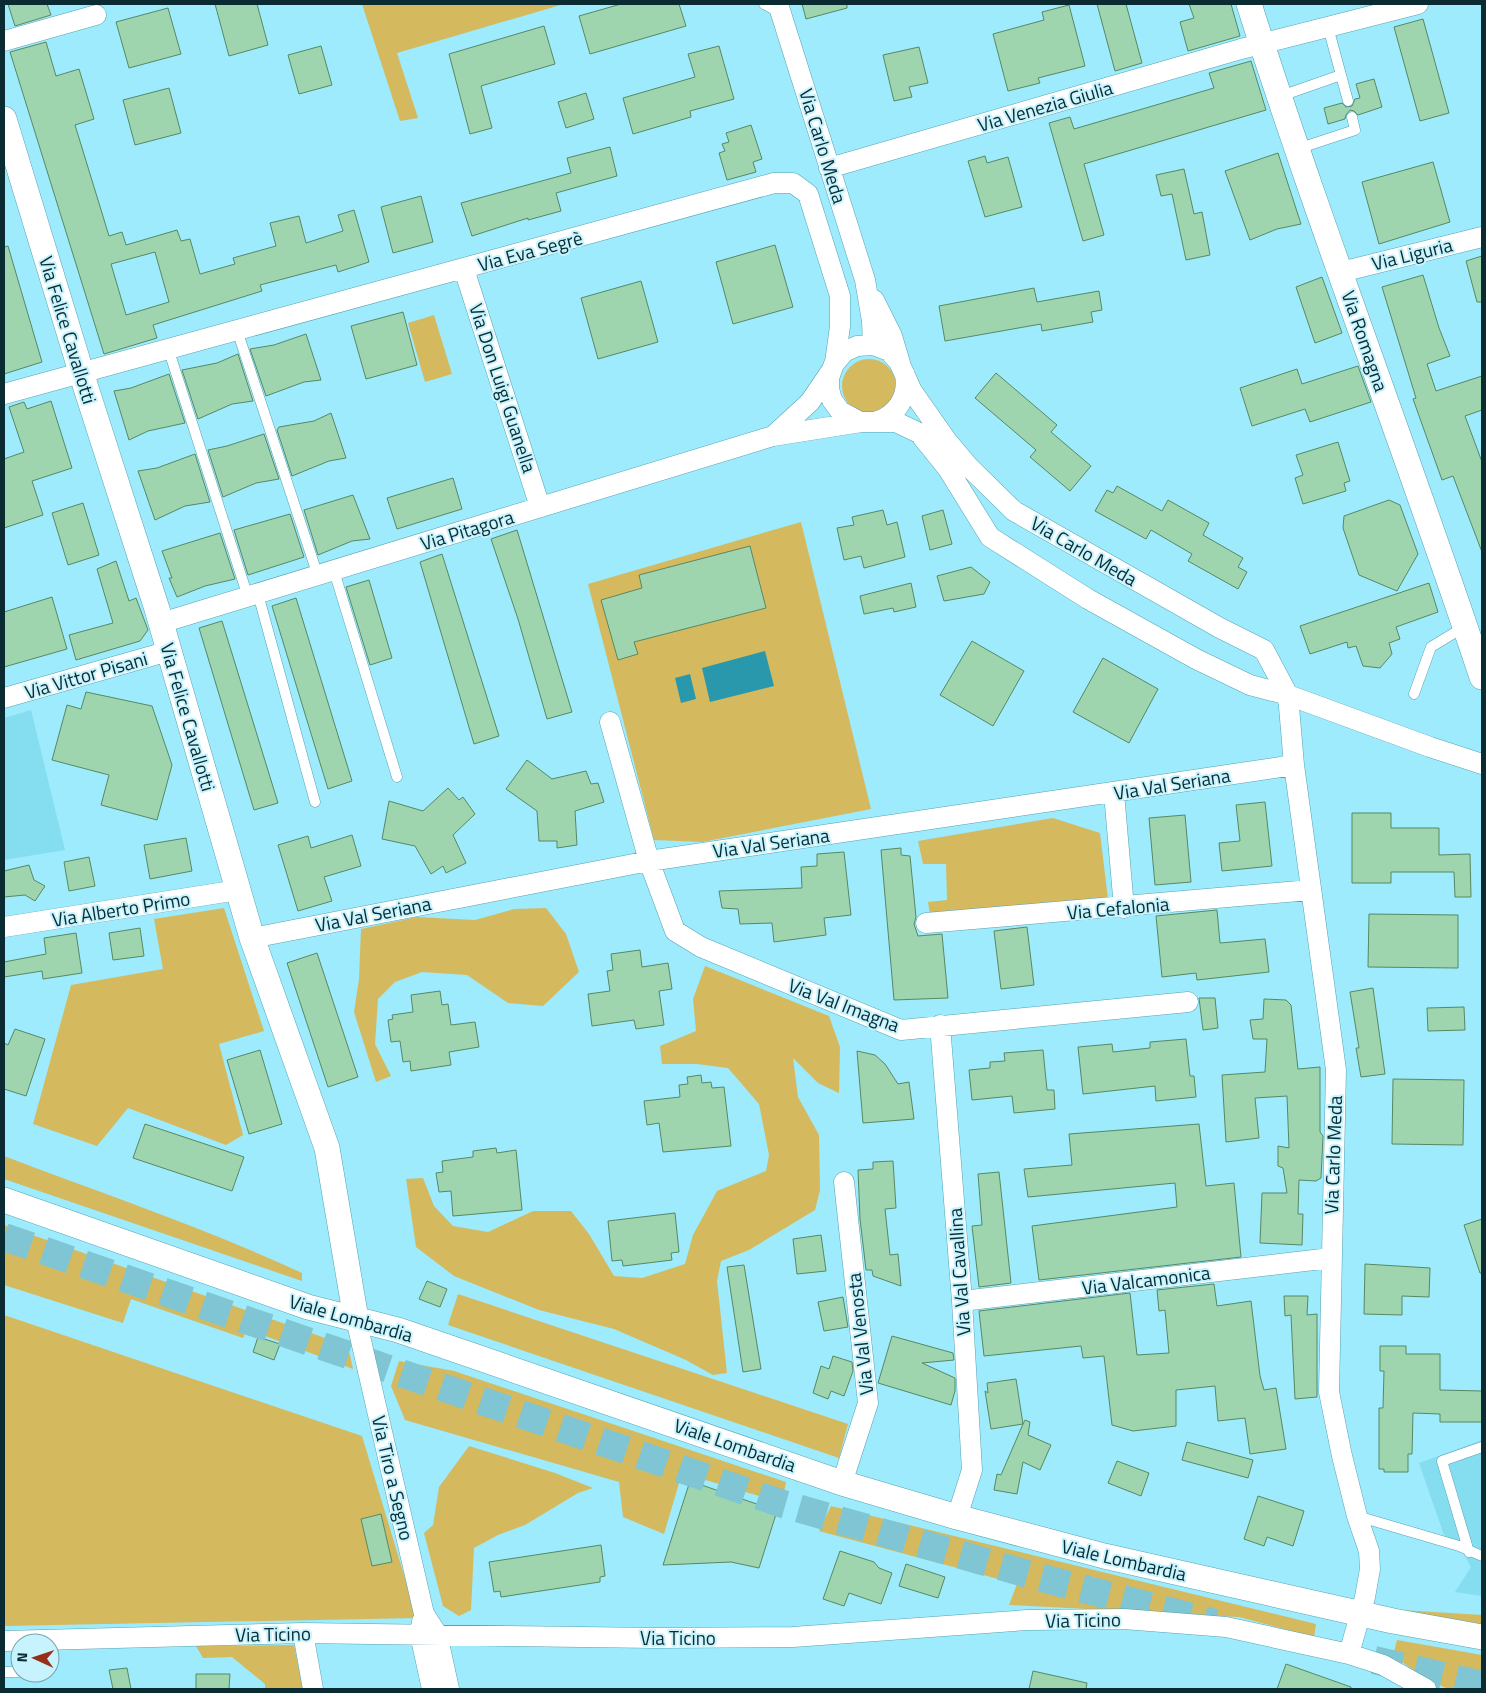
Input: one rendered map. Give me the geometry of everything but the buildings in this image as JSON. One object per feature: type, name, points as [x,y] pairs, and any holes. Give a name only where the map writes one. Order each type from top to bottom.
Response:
[{"type":"street","name":"Via Romagna","points":[[1249,4],[1296,149],[1341,272],[1482,677]]},
{"type":"street","name":"Via Venezia Giulia","points":[[829,168],[1261,43],[1418,4]]},
{"type":"street","name":"Via Carlo Meda","points":[[774,7],[829,168],[866,288],[872,321],[873,345],[889,351],[902,369],[912,391],[956,453],[1014,511],[1162,596],[1264,650],[1288,694],[1294,765],[1336,1070],[1329,1392],[1357,1516],[1369,1550],[1370,1569],[1362,1613],[1349,1654]]},
{"type":"street","points":[[4,41],[96,15]]},
{"type":"street","name":"Via Felice Cavallotti","points":[[4,119],[81,372],[161,623],[252,938],[327,1148],[356,1319]]},
{"type":"street","name":"Via Eva Segrè","points":[[4,394],[774,183],[793,183],[808,194],[838,288],[841,315],[833,367]]},
{"type":"street","name":"Via Liguria","points":[[1341,272],[1482,237]]},
{"type":"street","name":"Via Don Luigi Guanella","points":[[464,269],[540,507]]},
{"type":"street","name":"Via Carlo Meda","points":[[866,288],[892,336],[906,389],[899,406],[888,416],[868,422]]},
{"type":"street","points":[[833,367],[844,352],[854,347],[873,345]]},
{"type":"street","name":"Via Carlo Meda","points":[[833,367],[829,387],[834,404],[846,416],[868,422],[901,423],[925,439],[948,469],[990,538],[1088,599],[1196,659],[1250,685],[1288,694],[1430,747],[1482,764]]},
{"type":"street","name":"Via Pitagora","points":[[773,436],[810,402],[833,367]]},
{"type":"street","name":"Via Pitagora","points":[[161,623],[773,436],[868,422]]},
{"type":"street","name":"Via Vittor Pisani","points":[[4,698],[169,651]]},
{"type":"street","name":"Via Val Imagna","points":[[610,722],[649,861],[676,931],[701,947],[901,1030],[1188,1002]]},
{"type":"street","name":"Via Val Seriana","points":[[252,938],[649,861],[1294,765]]},
{"type":"street","points":[[1114,793],[1124,908]]},
{"type":"street","name":"Via Alberto Primo","points":[[4,928],[238,890]]},
{"type":"street","name":"Via Cefalonia","points":[[926,923],[1124,908],[1310,890]]},
{"type":"street","name":"Via Val Cavallina","points":[[940,1025],[962,1301],[972,1470],[957,1517]]},
{"type":"street","name":"Via Val Venosta","points":[[842,1482],[868,1403],[844,1182]]},
{"type":"street","name":"Viale Lombardia","points":[[4,1200],[308,1306],[398,1330],[842,1482],[957,1517],[1059,1546],[1362,1613],[1482,1637]]},
{"type":"street","name":"Via Valcamonica","points":[[962,1301],[1331,1258]]},
{"type":"street","name":"Via Tiro a Segno","points":[[356,1319],[427,1627]]},
{"type":"street","name":"Via Ticino","points":[[60,1640],[303,1633],[427,1627],[655,1638],[792,1637],[1027,1620],[1124,1619],[1226,1627],[1349,1654],[1383,1665],[1417,1686]]},
{"type":"street","points":[[427,1627],[432,1689]]},
{"type":"street","points":[[427,1627],[449,1689]]},
{"type":"street","points":[[303,1633],[313,1689]]},
{"type":"lane","points":[[1328,26],[1348,101]]},
{"type":"lane","points":[[1278,97],[1341,75]]},
{"type":"lane","points":[[1296,149],[1355,130],[1352,117]]},
{"type":"lane","points":[[237,330],[326,573],[397,777]]},
{"type":"lane","points":[[168,348],[253,596],[315,802]]},
{"type":"lane","points":[[1414,694],[1431,647],[1465,626]]},
{"type":"lane","points":[[1469,1552],[1442,1461],[1482,1447]]},
{"type":"lane","points":[[1357,1516],[1459,1546],[1469,1552],[1482,1556]]},
{"type":"shaded area","points":[[362,4],[564,4],[397,53],[418,118],[400,121]]},
{"type":"shaded area","points":[[434,315],[452,374],[425,382],[408,323]]},
{"type":"shaded area","points":[[869,359],[879,361],[888,367],[894,376],[896,386],[894,396],[888,405],[879,411],[869,413],[859,411],[850,405],[844,396],[842,386],[844,376],[850,367],[859,361]]},
{"type":"shaded area","points":[[801,522],[871,809],[702,842],[654,840],[588,584]]},
{"type":"shaded area","points":[[765,651],[774,686],[710,702],[702,668]]},
{"type":"shaded area","points":[[690,674],[696,699],[681,703],[675,678]]},
{"type":"shaded area","points":[[31,710],[65,850],[4,860],[4,718]]},
{"type":"shaded area","points":[[1053,818],[1100,833],[1108,899],[930,915],[928,902],[947,900],[946,864],[923,864],[918,841]]},
{"type":"shaded area","points":[[224,908],[264,1031],[219,1044],[243,1135],[226,1145],[128,1108],[97,1146],[33,1124],[71,985],[163,969],[154,919]]},
{"type":"shaded area","points":[[546,908],[566,934],[579,972],[543,1006],[508,1003],[467,975],[422,972],[395,982],[378,999],[375,1044],[391,1076],[376,1082],[354,1012],[359,979],[361,929],[417,917],[475,920],[514,909]]},
{"type":"shaded area","points":[[705,966],[829,1016],[840,1047],[839,1093],[818,1083],[793,1058],[798,1097],[819,1135],[820,1190],[815,1210],[749,1250],[721,1261],[717,1281],[727,1373],[713,1375],[686,1360],[614,1329],[539,1310],[454,1276],[416,1247],[406,1179],[423,1178],[434,1206],[453,1226],[488,1232],[533,1211],[571,1211],[589,1234],[614,1276],[642,1278],[685,1264],[693,1235],[717,1191],[766,1171],[769,1155],[759,1104],[728,1068],[697,1064],[662,1064],[660,1046],[696,1031],[693,999]]},
{"type":"shaded area","points":[[4,1156],[229,1241],[302,1273],[302,1281],[4,1179]]},
{"type":"shaded area","points":[[4,1225],[348,1346],[353,1369],[247,1329],[243,1338],[131,1299],[123,1323],[4,1285]]},
{"type":"shaded area","points":[[458,1294],[848,1424],[839,1458],[448,1325]]},
{"type":"shaded area","points":[[4,1315],[362,1436],[417,1618],[4,1626]]},
{"type":"shaded area","points":[[399,1361],[454,1371],[786,1482],[782,1503],[682,1473],[664,1534],[623,1517],[619,1482],[405,1420],[391,1386]]},
{"type":"shaded area","points":[[1482,1440],[1482,1596],[1455,1592],[1471,1567],[1459,1546],[1444,1535],[1419,1463]]},
{"type":"shaded area","points":[[469,1446],[555,1473],[593,1488],[578,1493],[525,1525],[498,1535],[474,1548],[471,1610],[459,1616],[443,1606],[424,1533],[433,1525],[439,1487]]},
{"type":"shaded area","points":[[831,1506],[1316,1624],[1314,1637],[1239,1617],[1009,1605],[1017,1584],[819,1531]]},
{"type":"shaded area","points":[[1401,1610],[1482,1615],[1482,1626]]},
{"type":"shaded area","points":[[1397,1640],[1482,1655],[1482,1689],[1449,1689],[1431,1682],[1393,1656]]},
{"type":"shaded area","points":[[294,1645],[303,1689],[265,1689],[265,1684],[232,1657],[203,1658],[196,1646]]},
{"type":"tunnel","points":[[4,1237],[783,1504],[1038,1577],[1215,1623]]},
{"type":"tunnel","points":[[1374,1660],[1482,1685]]}]
